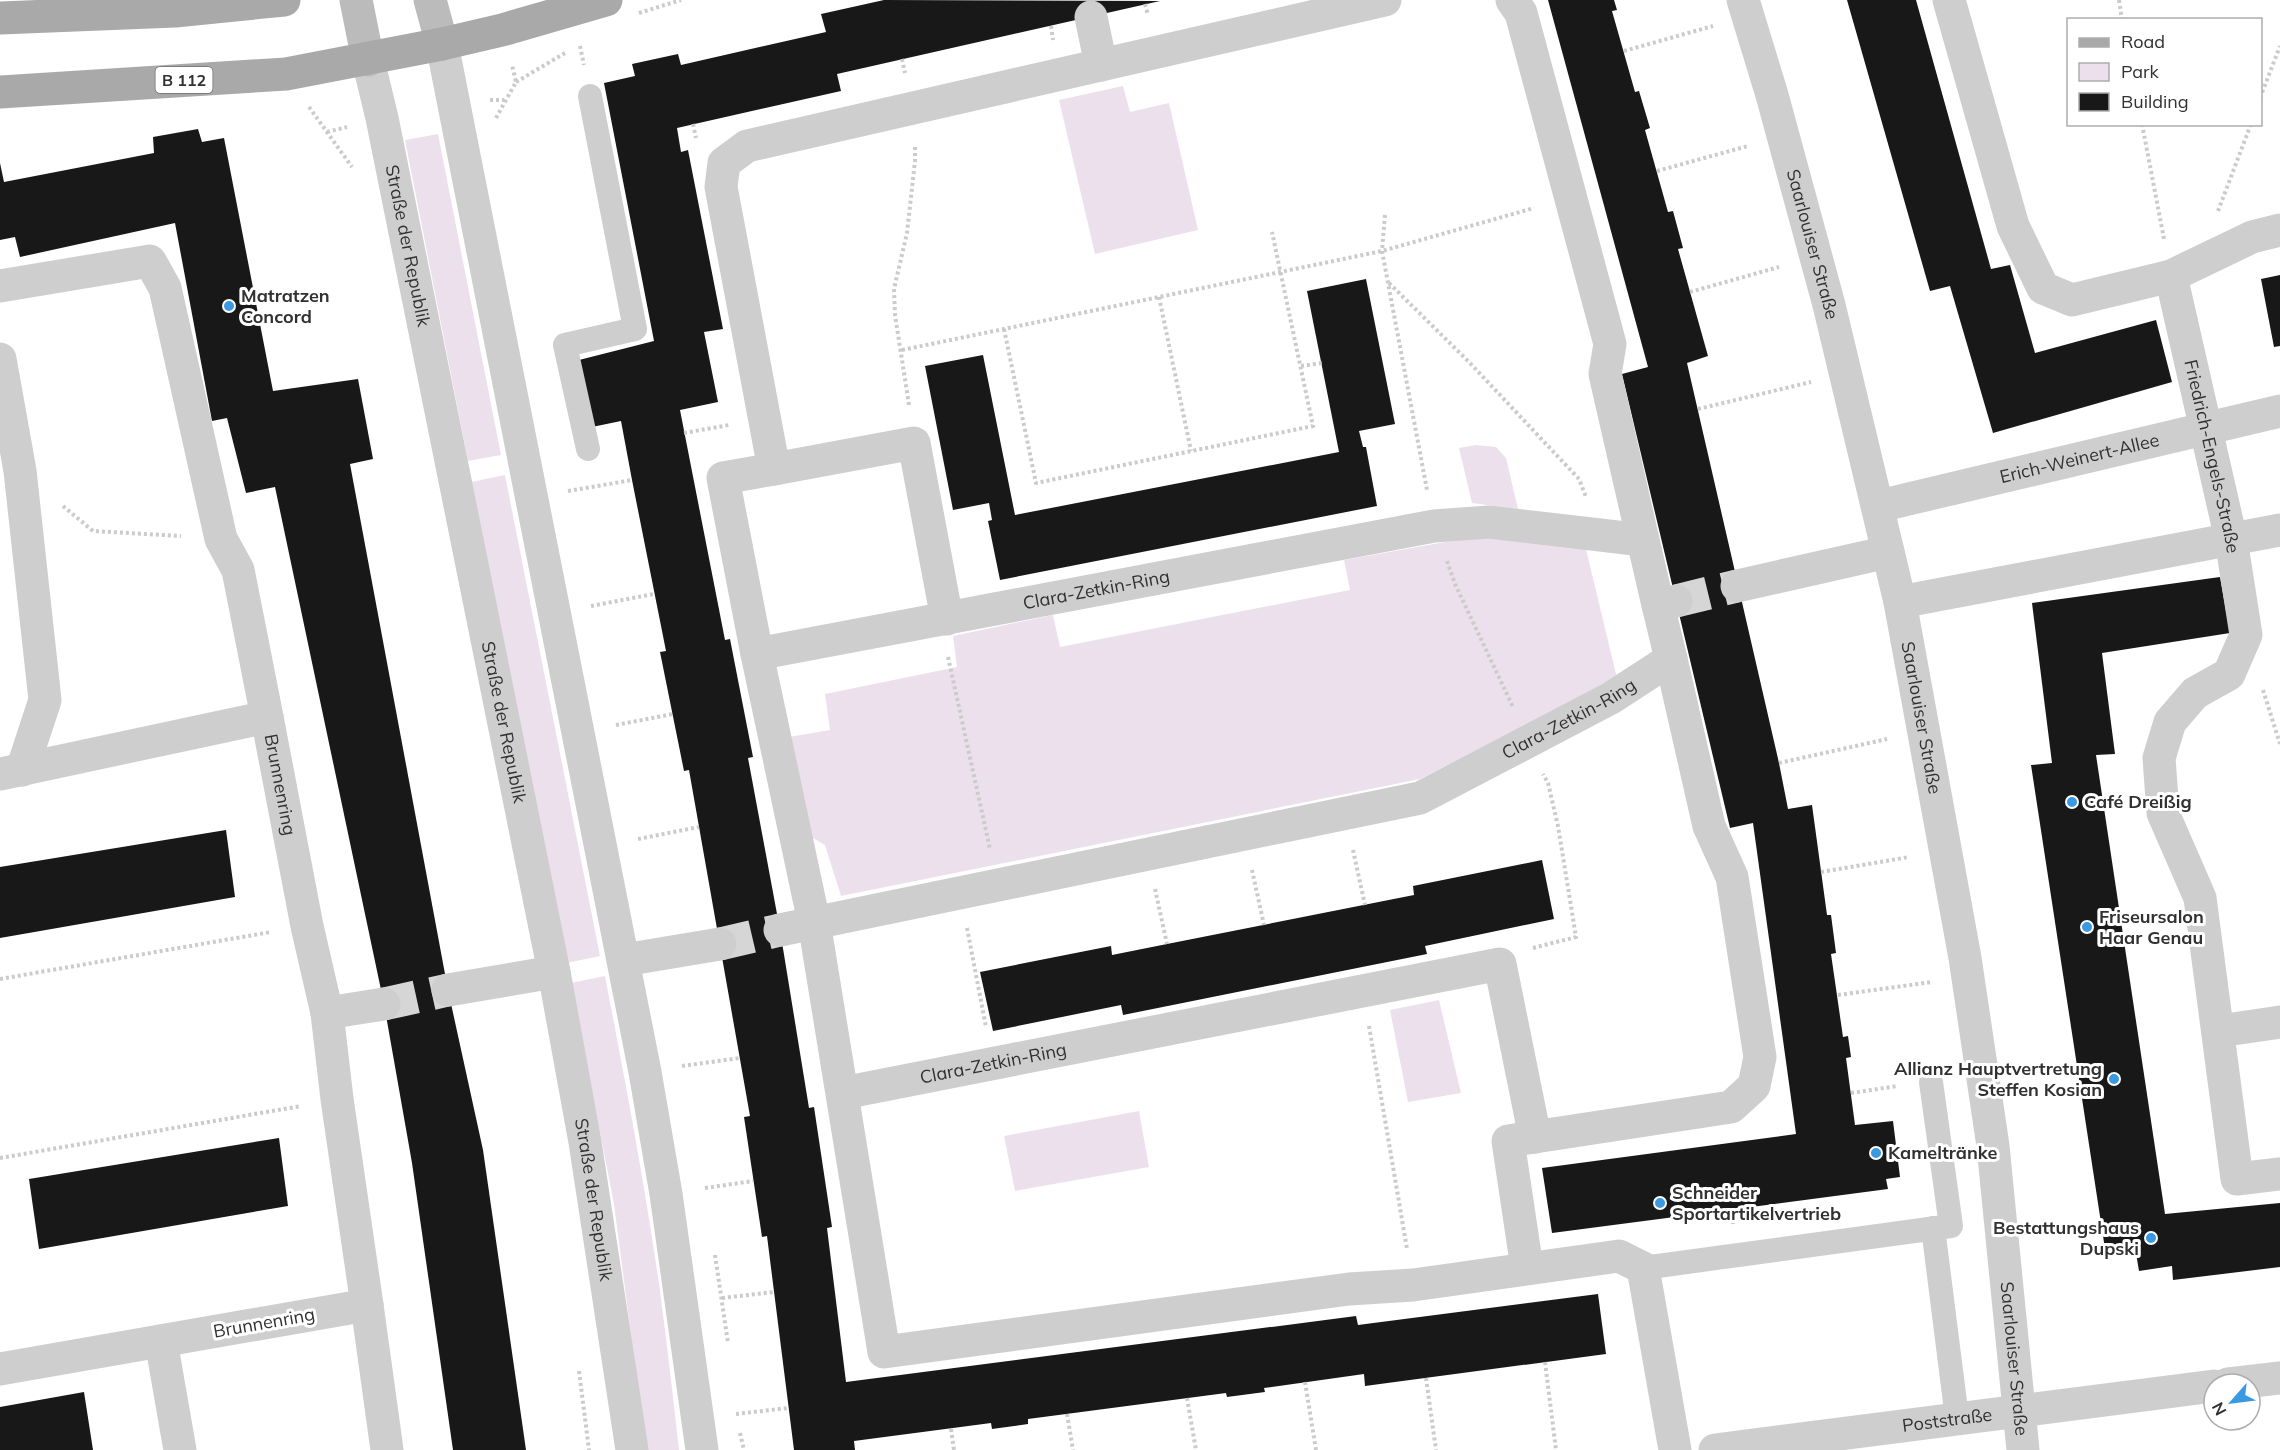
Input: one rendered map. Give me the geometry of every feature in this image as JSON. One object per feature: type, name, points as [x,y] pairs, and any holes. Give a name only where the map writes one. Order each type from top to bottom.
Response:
[{"type":"main road","points":[[0,18],[175,11],[284,0]]},
{"type":"main road","name":"Straße der Republik","points":[[356,0],[368,60]]},
{"type":"main road","points":[[430,0],[442,44]]},
{"type":"main road","name":"B 112","points":[[0,92],[286,74],[442,44],[502,30],[606,0]]},
{"type":"street","points":[[774,469],[721,187],[724,163],[747,146],[1385,0]]},
{"type":"street","points":[[1512,0],[1521,12],[1610,345],[1605,374],[1643,540],[1667,603],[1671,658],[1709,826],[1732,877],[1760,1057],[1754,1086],[1731,1107],[1508,1142],[1527,1268]]},
{"type":"street","points":[[1949,0],[2013,226],[2043,288],[2072,300],[2185,270],[2252,237],[2280,230]]},
{"type":"street","name":"Saarlouiser Straße","points":[[1746,8],[1816,257],[1879,506],[1900,602],[1946,850],[1994,1146],[2023,1450]]},
{"type":"street","points":[[1091,17],[1101,65]]},
{"type":"street","points":[[442,44],[624,960],[666,1194],[702,1450]]},
{"type":"street","name":"Straße der Republik","points":[[368,60],[382,118],[554,972],[585,1142],[632,1450]]},
{"type":"street","points":[[588,449],[565,345],[635,329],[590,96]]},
{"type":"street","points":[[0,286],[150,261],[165,288],[221,538],[238,570],[267,717]]},
{"type":"street","name":"Friedrich-Engels-Straße","points":[[2185,270],[2204,428],[2231,539],[2246,635],[2229,674],[2195,693],[2170,722],[2159,758],[2163,813],[2200,898],[2237,1179],[2280,1174]]},
{"type":"street","points":[[0,359],[20,471],[45,700],[11,772]]},
{"type":"street","name":"Erich-Weinert-Allee","points":[[1879,506],[2280,411]]},
{"type":"street","points":[[944,620],[914,443],[723,478],[757,654],[814,922],[884,1352],[1349,1289],[1413,1286],[1619,1256],[1643,1268],[1951,1226],[1931,1082]]},
{"type":"street","name":"Clara-Zetkin-Ring","points":[[757,654],[1434,526],[1489,522],[1643,540]]},
{"type":"street","points":[[1900,602],[2280,530]]},
{"type":"street","points":[[1737,586],[1888,552]]},
{"type":"street","name":"Clara-Zetkin-Ring","points":[[780,930],[1420,798],[1611,698],[1671,658]]},
{"type":"street","name":"Brunnenring","points":[[11,772],[267,717],[307,926],[327,1013],[387,1450]]},
{"type":"street","points":[[624,960],[720,944]]},
{"type":"street","points":[[1500,964],[1535,1137]]},
{"type":"street","name":"Clara-Zetkin-Ring","points":[[843,1093],[1500,964]]},
{"type":"street","points":[[448,990],[554,972]]},
{"type":"street","points":[[327,1013],[384,1004]]},
{"type":"street","points":[[2219,1031],[2280,1022]]},
{"type":"street","points":[[1933,1228],[1957,1418]]},
{"type":"street","points":[[1643,1268],[1675,1450]]},
{"type":"street","name":"Brunnenring","points":[[0,1369],[367,1305]]},
{"type":"street","points":[[161,1341],[180,1450]]},
{"type":"street","points":[[2262,1380],[2280,1378]]},
{"type":"street","name":"Poststraße","points":[[1715,1450],[2202,1387]]},
{"type":"path","points":[[2119,0],[2122,18]]},
{"type":"path","points":[[1624,51],[1746,8]]},
{"type":"path","points":[[2262,93],[2280,46]]},
{"type":"path","points":[[286,74],[354,169]]},
{"type":"path","points":[[913,109],[914,171],[907,233],[894,289],[895,315],[914,443]]},
{"type":"path","points":[[2143,126],[2185,270]]},
{"type":"path","points":[[2185,270],[2249,126]]},
{"type":"path","points":[[1656,171],[1783,136]]},
{"type":"path","points":[[902,350],[1382,250],[1572,198]]},
{"type":"path","points":[[1385,215],[1382,250],[1434,526],[1455,584],[1548,783],[1558,826],[1576,938],[1517,951],[1500,964]]},
{"type":"path","points":[[1004,329],[1036,483],[1313,426],[1272,232]]},
{"type":"path","points":[[1690,292],[1816,257]]},
{"type":"path","points":[[1388,282],[1415,312],[1469,362],[1579,479],[1599,534]]},
{"type":"path","points":[[1159,297],[1191,451]]},
{"type":"path","points":[[1301,366],[1322,363]]},
{"type":"path","points":[[1698,409],[1846,373]]},
{"type":"path","points":[[684,433],[765,418]]},
{"type":"path","points":[[20,471],[93,531],[221,538]]},
{"type":"path","points":[[563,492],[632,480]]},
{"type":"path","points":[[591,606],[654,594]]},
{"type":"path","points":[[944,620],[998,885]]},
{"type":"path","points":[[616,725],[673,714]]},
{"type":"path","points":[[1779,763],[1924,730]]},
{"type":"path","points":[[1345,813],[1365,905]]},
{"type":"path","points":[[638,839],[699,827]]},
{"type":"path","points":[[1244,834],[1264,925]]},
{"type":"path","points":[[1821,872],[1946,850]]},
{"type":"path","points":[[1148,854],[1167,944]]},
{"type":"path","points":[[960,892],[993,1064]]},
{"type":"path","points":[[0,979],[307,926]]},
{"type":"path","points":[[1838,995],[1968,978]]},
{"type":"path","points":[[1363,991],[1413,1286]]},
{"type":"path","points":[[682,1066],[740,1058]]},
{"type":"path","points":[[0,1158],[337,1099]]},
{"type":"path","points":[[705,1188],[753,1180]]},
{"type":"path","points":[[722,1298],[774,1292]]},
{"type":"path","points":[[578,1359],[589,1450]]},
{"type":"path","points":[[1545,1362],[1556,1450]]},
{"type":"path","points":[[1426,1378],[1437,1450]]},
{"type":"path","points":[[1305,1382],[1316,1450]]},
{"type":"path","points":[[1187,1398],[1196,1450]]},
{"type":"path","points":[[736,1414],[788,1408]]},
{"type":"path","points":[[1067,1414],[1073,1450]]},
{"type":"path","points":[[951,1429],[954,1450]]},
{"type":"green space","points":[[1123,86],[1130,112],[1169,103],[1198,230],[1095,254],[1059,100]]},
{"type":"green space","points":[[438,134],[501,455],[468,461],[405,140]]},
{"type":"green space","points":[[1476,445],[1496,447],[1506,458],[1518,509],[1472,503],[1459,448]]},
{"type":"green space","points":[[505,475],[600,956],[567,963],[471,482]]},
{"type":"green space","points":[[1479,536],[1585,545],[1617,678],[1420,779],[841,896],[825,845],[806,834],[789,737],[830,730],[825,694],[957,667],[953,636],[1053,615],[1060,647],[1350,590],[1344,560]]},
{"type":"green space","points":[[605,976],[654,1251],[679,1450],[646,1450],[614,1204],[571,983]]},
{"type":"green space","points":[[1439,1000],[1461,1093],[1408,1102],[1390,1010]]},
{"type":"green space","points":[[1139,1111],[1149,1167],[1015,1191],[1004,1136]]},
{"type":"building","points":[[884,0],[1160,1],[837,74],[841,91],[677,128],[681,152],[688,150],[723,329],[704,332],[718,402],[680,410],[725,640],[730,639],[753,757],[748,758],[780,930],[809,1108],[814,1107],[832,1227],[827,1228],[846,1382],[1356,1316],[1358,1325],[1598,1294],[1606,1354],[1365,1386],[1364,1374],[1264,1388],[1265,1392],[1227,1397],[1226,1393],[1028,1419],[1028,1424],[992,1429],[991,1423],[854,1441],[855,1450],[794,1450],[767,1236],[762,1237],[744,1117],[750,1116],[689,770],[684,771],[660,652],[666,651],[621,421],[592,427],[579,360],[654,341],[604,83],[635,76],[632,64],[678,54],[681,65],[826,32],[821,14]]},
{"type":"building","points":[[1548,0],[1614,0],[1617,10],[1612,11],[1635,92],[1639,91],[1650,128],[1645,130],[1668,212],[1673,211],[1683,248],[1678,249],[1708,356],[1687,363],[1788,809],[1812,805],[1827,915],[1831,915],[1836,953],[1831,954],[1843,1037],[1848,1036],[1851,1057],[1846,1058],[1855,1125],[1893,1121],[1900,1177],[1886,1179],[1888,1189],[1552,1233],[1542,1168],[1796,1134],[1753,823],[1730,828],[1622,374],[1648,367]]},
{"type":"building","points":[[1847,0],[1916,0],[1991,269],[2010,265],[2035,353],[2156,320],[2172,382],[1993,433],[1950,286],[1930,291]]},
{"type":"building","points":[[198,129],[202,142],[224,138],[273,391],[358,379],[373,459],[350,464],[448,990],[483,1150],[526,1450],[453,1450],[412,1163],[384,1004],[275,487],[246,493],[227,418],[212,421],[175,223],[20,257],[15,237],[0,240],[0,163],[4,182],[154,153],[153,137]]},
{"type":"building","points":[[2280,275],[2280,346],[2274,347],[2261,279]]},
{"type":"building","points":[[1366,279],[1395,424],[1359,431],[1363,447],[1366,447],[1377,506],[1000,580],[988,521],[992,520],[989,503],[953,510],[925,366],[983,355],[1015,515],[1339,452],[1307,291]]},
{"type":"building","points":[[2220,577],[2230,633],[2102,653],[2115,754],[2096,755],[2165,1214],[2280,1203],[2280,1267],[2173,1280],[2172,1266],[2139,1271],[2135,1247],[2105,1249],[2031,765],[2052,763],[2032,603]]},
{"type":"building","points":[[226,830],[235,897],[0,938],[0,867]]},
{"type":"building","points":[[1542,860],[1554,919],[1425,946],[1427,954],[1123,1015],[1121,1005],[993,1031],[980,972],[1111,946],[1112,955],[1414,895],[1413,886]]},
{"type":"building","points":[[279,1138],[288,1206],[39,1249],[29,1179]]},
{"type":"building","points":[[84,1392],[93,1450],[0,1450],[0,1407]]},
{"type":"tunnel","points":[[1676,601],[1737,586]]},
{"type":"tunnel","points":[[720,944],[780,930]]},
{"type":"tunnel","points":[[384,1004],[448,990]]},
{"type":"place","name":"Matratzen Concord","points":[[229,306]]},
{"type":"place","name":"Café Dreißig","points":[[2072,802]]},
{"type":"place","name":"Friseursalon Haar Genau","points":[[2087,927]]},
{"type":"place","name":"Allianz Hauptvertretung Steffen Kosian","points":[[2114,1079]]},
{"type":"place","name":"Kameltränke","points":[[1876,1153]]},
{"type":"place","name":"Schneider Sportartikelvertrieb","points":[[1660,1203]]},
{"type":"place","name":"Bestattungshaus Dupski","points":[[2151,1238]]}]
